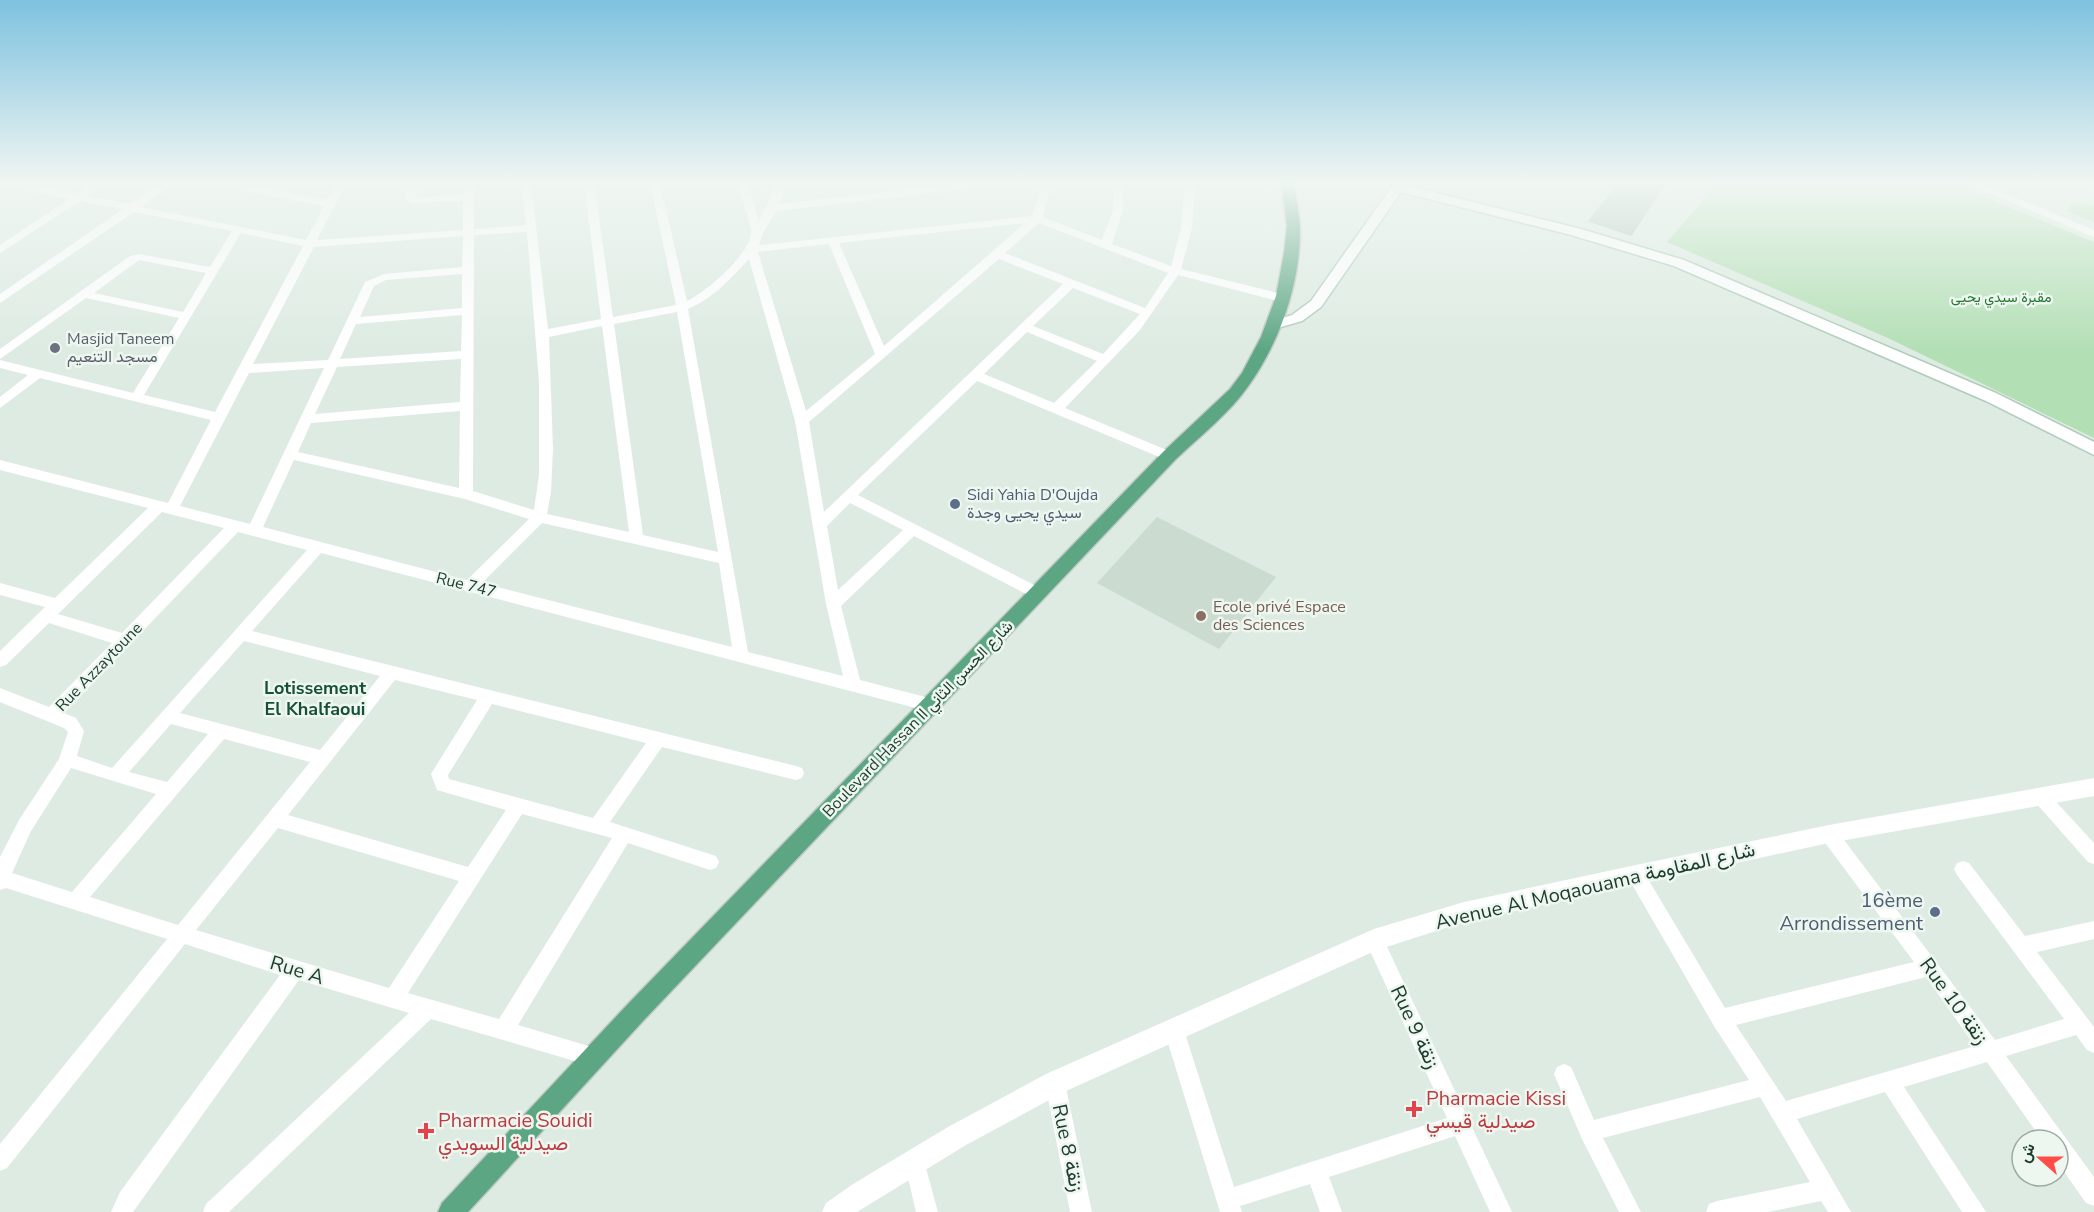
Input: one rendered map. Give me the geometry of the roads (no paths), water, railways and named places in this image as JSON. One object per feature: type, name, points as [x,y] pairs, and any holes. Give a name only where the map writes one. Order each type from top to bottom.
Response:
[{"type":"main road","name":"Boulevard Hassan II شارع الحسن الثاني","points":[[451,1212],[595,1057],[1169,456],[1234,395],[1252,370],[1274,325],[1282,298],[1292,239]]},
{"type":"main road","points":[[1274,325],[1297,318],[1316,304],[1361,239]]},
{"type":"main road","points":[[1598,239],[1679,263],[1981,393],[2094,449]]},
{"type":"main road","name":"Avenue Al Moqaouama شارع المقاومة","points":[[836,1212],[914,1161],[1055,1083],[1374,940],[1464,912],[1829,834],[2094,788]]},
{"type":"street","points":[[0,249],[16,239]]},
{"type":"street","points":[[0,299],[88,239]]},
{"type":"street","points":[[137,397],[233,239]]},
{"type":"street","points":[[282,239],[310,244],[388,239]]},
{"type":"street","points":[[0,661],[165,508],[220,417],[313,239]]},
{"type":"street","points":[[466,494],[468,239]]},
{"type":"street","points":[[470,586],[539,517],[544,502],[547,419],[543,334],[533,239]]},
{"type":"street","points":[[597,239],[637,540]]},
{"type":"street","points":[[667,239],[682,307],[741,656]]},
{"type":"street","points":[[543,334],[682,307],[701,299],[719,285],[752,249],[755,239]]},
{"type":"street","points":[[752,249],[856,239]]},
{"type":"street","points":[[802,421],[882,355],[1015,239]]},
{"type":"street","points":[[1089,239],[1174,271],[1282,298]]},
{"type":"street","points":[[1106,245],[1108,239]]},
{"type":"street","points":[[1056,409],[1147,313],[1174,271],[1183,239]]},
{"type":"street","points":[[833,241],[882,355]]},
{"type":"street","points":[[752,249],[802,421],[833,604],[853,685]]},
{"type":"street","points":[[997,254],[1147,313]]},
{"type":"street","points":[[0,355],[127,262],[140,257],[213,271]]},
{"type":"street","points":[[255,530],[369,284],[373,280],[384,277],[468,270]]},
{"type":"street","points":[[819,525],[1071,283]]},
{"type":"street","points":[[84,294],[186,316]]},
{"type":"street","points":[[353,321],[468,311]]},
{"type":"street","points":[[1025,327],[1104,359]]},
{"type":"street","points":[[245,369],[467,355]]},
{"type":"street","points":[[0,364],[220,417]]},
{"type":"street","points":[[0,404],[38,373]]},
{"type":"street","points":[[975,375],[1169,456]]},
{"type":"street","points":[[307,419],[467,406]]},
{"type":"street","points":[[290,455],[466,494],[539,517],[726,560]]},
{"type":"street","name":"Rue 747","points":[[0,465],[931,705]]},
{"type":"street","points":[[850,496],[1039,594]]},
{"type":"street","name":"Rue Azzaytoune","points":[[1,880],[18,840],[68,760],[75,743],[76,731],[70,723],[52,715],[235,526]]},
{"type":"street","points":[[833,604],[913,529]]},
{"type":"street","points":[[115,776],[318,547]]},
{"type":"street","points":[[0,589],[58,605]]},
{"type":"street","points":[[46,616],[124,640]]},
{"type":"street","points":[[242,635],[796,773]]},
{"type":"street","points":[[0,1161],[392,672]]},
{"type":"street","points":[[0,695],[52,715]]},
{"type":"street","points":[[488,696],[439,774],[443,785],[624,834],[710,862]]},
{"type":"street","points":[[168,717],[322,758]]},
{"type":"street","points":[[75,901],[221,731]]},
{"type":"street","points":[[596,828],[659,738]]},
{"type":"street","points":[[68,760],[115,776],[170,790]]},
{"type":"street","points":[[2041,797],[2094,856]]},
{"type":"street","points":[[394,998],[519,804]]},
{"type":"street","points":[[274,819],[473,877]]},
{"type":"street","points":[[503,1031],[624,834]]},
{"type":"street","name":"Rue 10 زنقة","points":[[1829,834],[1930,967],[2046,1128]]},
{"type":"street","points":[[1963,869],[2094,1043]]},
{"type":"street","points":[[1636,875],[1840,1212]]},
{"type":"street","name":"Rue A","points":[[1,880],[182,933],[294,970],[595,1057]]},
{"type":"street","points":[[2022,946],[2094,930]]},
{"type":"street","name":"Rue 9 زنقة","points":[[1374,940],[1500,1212]]},
{"type":"street","points":[[1721,1018],[1930,967]]},
{"type":"street","points":[[122,1212],[128,1200],[205,1091],[294,970]]},
{"type":"street","points":[[214,1212],[428,1008]]},
{"type":"street","points":[[1782,1113],[2081,1024]]},
{"type":"street","points":[[1174,1030],[1229,1206],[1316,1172],[1461,1124]]},
{"type":"street","points":[[1564,1074],[1589,1132],[1630,1212]]},
{"type":"street","points":[[1889,1081],[1975,1212]]},
{"type":"street","name":"Rue 8 زنقة","points":[[1055,1083],[1081,1212]]},
{"type":"street","points":[[1589,1132],[1764,1086]]},
{"type":"street","points":[[914,1161],[927,1212]]},
{"type":"street","points":[[2070,1161],[2094,1195]]},
{"type":"street","points":[[1316,1172],[1331,1212]]},
{"type":"street","points":[[1717,1212],[1826,1189]]},
{"type":"place","name":"Masjid Taneem مسجد التنعيم","points":[[55,348]]},
{"type":"place","name":"Sidi Yahia D'Oujda سيدي يحيى وجدة","points":[[955,504]]},
{"type":"place","name":"Ecole privé Espace des Sciences","points":[[1201,616]]},
{"type":"place","name":"16ème Arrondissement","points":[[1935,912]]},
{"type":"place","name":"Pharmacie Kissi صيدلية قيسي","points":[[1414,1109]]},
{"type":"place","name":"Pharmacie Souidi صيدلية السويدي","points":[[426,1131]]},
{"type":"district","name":"Lotissement El Khalfaoui","points":[[315,698]]},
{"type":"park label","name":"مقبرة سيدي يحيى","points":[[2001,297]]}]
